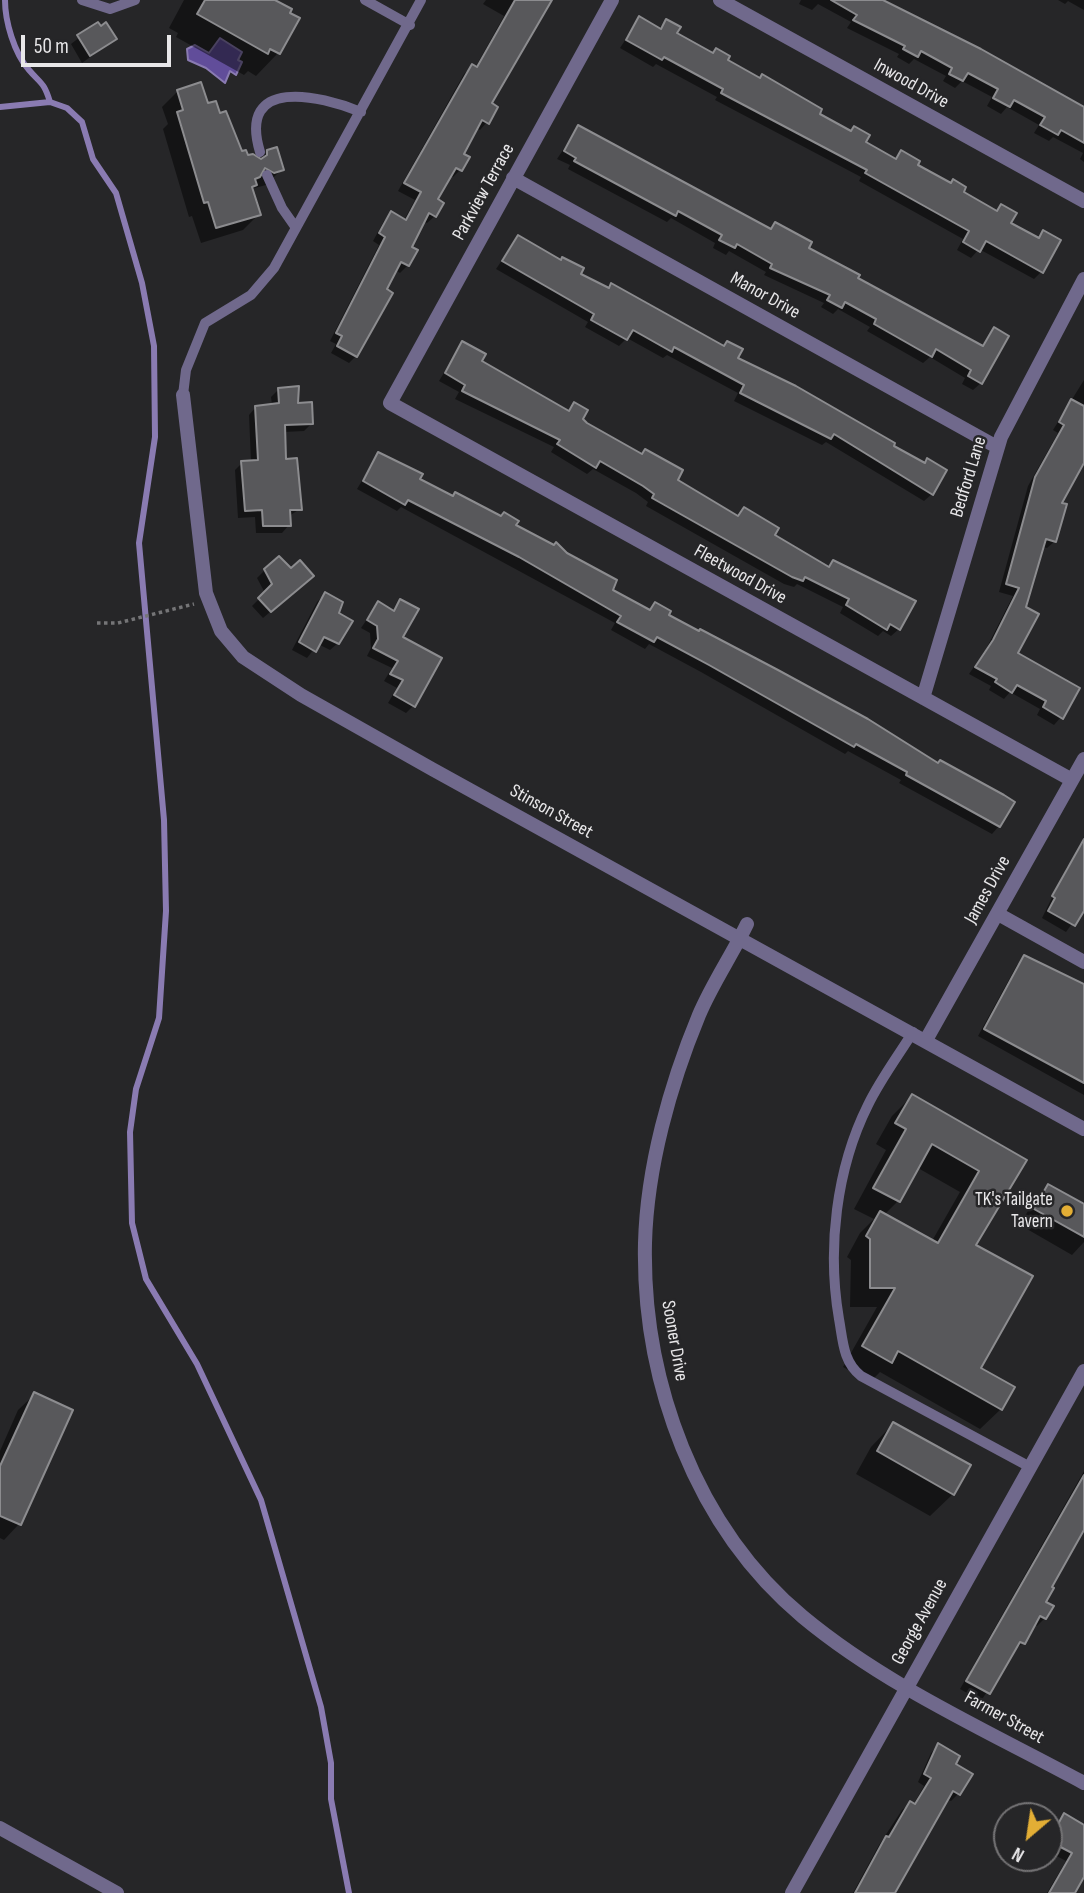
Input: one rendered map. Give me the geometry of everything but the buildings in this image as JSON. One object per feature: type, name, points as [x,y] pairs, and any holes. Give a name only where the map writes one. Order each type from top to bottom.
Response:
[{"type":"street","name":"Parkview Terrace","points":[[390,403],[612,0]]},
{"type":"street","name":"Inwood Drive","points":[[720,0],[1084,201]]},
{"type":"street","name":"Manor Drive","points":[[513,178],[998,447]]},
{"type":"street","name":"Bedford Lane","points":[[923,698],[998,447],[1084,279]]},
{"type":"street","name":"Stinson Street","points":[[183,395],[208,600],[221,631],[232,645],[271,676],[1084,1129]]},
{"type":"street","name":"Fleetwood Drive","points":[[390,403],[1072,780]]},
{"type":"street","name":"James Drive","points":[[926,1040],[1084,759]]},
{"type":"street","points":[[998,914],[1084,962]]},
{"type":"street","name":"Sooner Drive","points":[[747,924],[699,1016],[664,1121],[656,1161],[645,1239],[645,1275],[646,1303],[663,1392],[693,1471],[722,1522],[771,1587],[805,1619],[906,1686]]},
{"type":"street","name":"George Avenue","points":[[792,1893],[1084,1371]]},
{"type":"street","name":"Farmer Street","points":[[906,1686],[1084,1783]]},
{"type":"street","points":[[0,1828],[117,1893]]},
{"type":"lane","points":[[85,1],[110,9],[135,0]]},
{"type":"lane","points":[[365,0],[410,24]]},
{"type":"lane","points":[[183,395],[186,369],[205,323],[251,295],[274,268],[421,0]]},
{"type":"lane","points":[[260,152],[255,135],[261,110],[270,101],[292,96],[330,99],[360,112]]},
{"type":"lane","points":[[267,175],[282,208],[296,228]]},
{"type":"lane","points":[[913,1032],[868,1105],[847,1159],[834,1248],[836,1298],[846,1359],[861,1376],[1030,1466]]},
{"type":"path","points":[[97,623],[118,624],[208,600]]},
{"type":"shaded area","points":[[220,38],[242,52],[238,60],[242,62],[236,75],[230,71],[225,83],[206,68],[188,60],[187,49],[195,45],[209,53]]},
{"type":"waterway","points":[[5,0],[15,46],[24,63],[44,87],[50,102]]},
{"type":"waterway","points":[[50,102],[67,108],[82,122],[93,159],[116,193],[142,283],[154,346],[155,437],[139,543],[164,820],[166,911],[159,1018],[136,1089],[130,1132],[132,1223],[146,1279],[197,1364],[261,1500],[321,1707],[331,1763],[331,1799],[349,1893]]},
{"type":"waterway","points":[[0,107],[50,102]]},
{"type":"place","name":"TK's Tailgate Tavern","points":[[1067,1211]]}]
